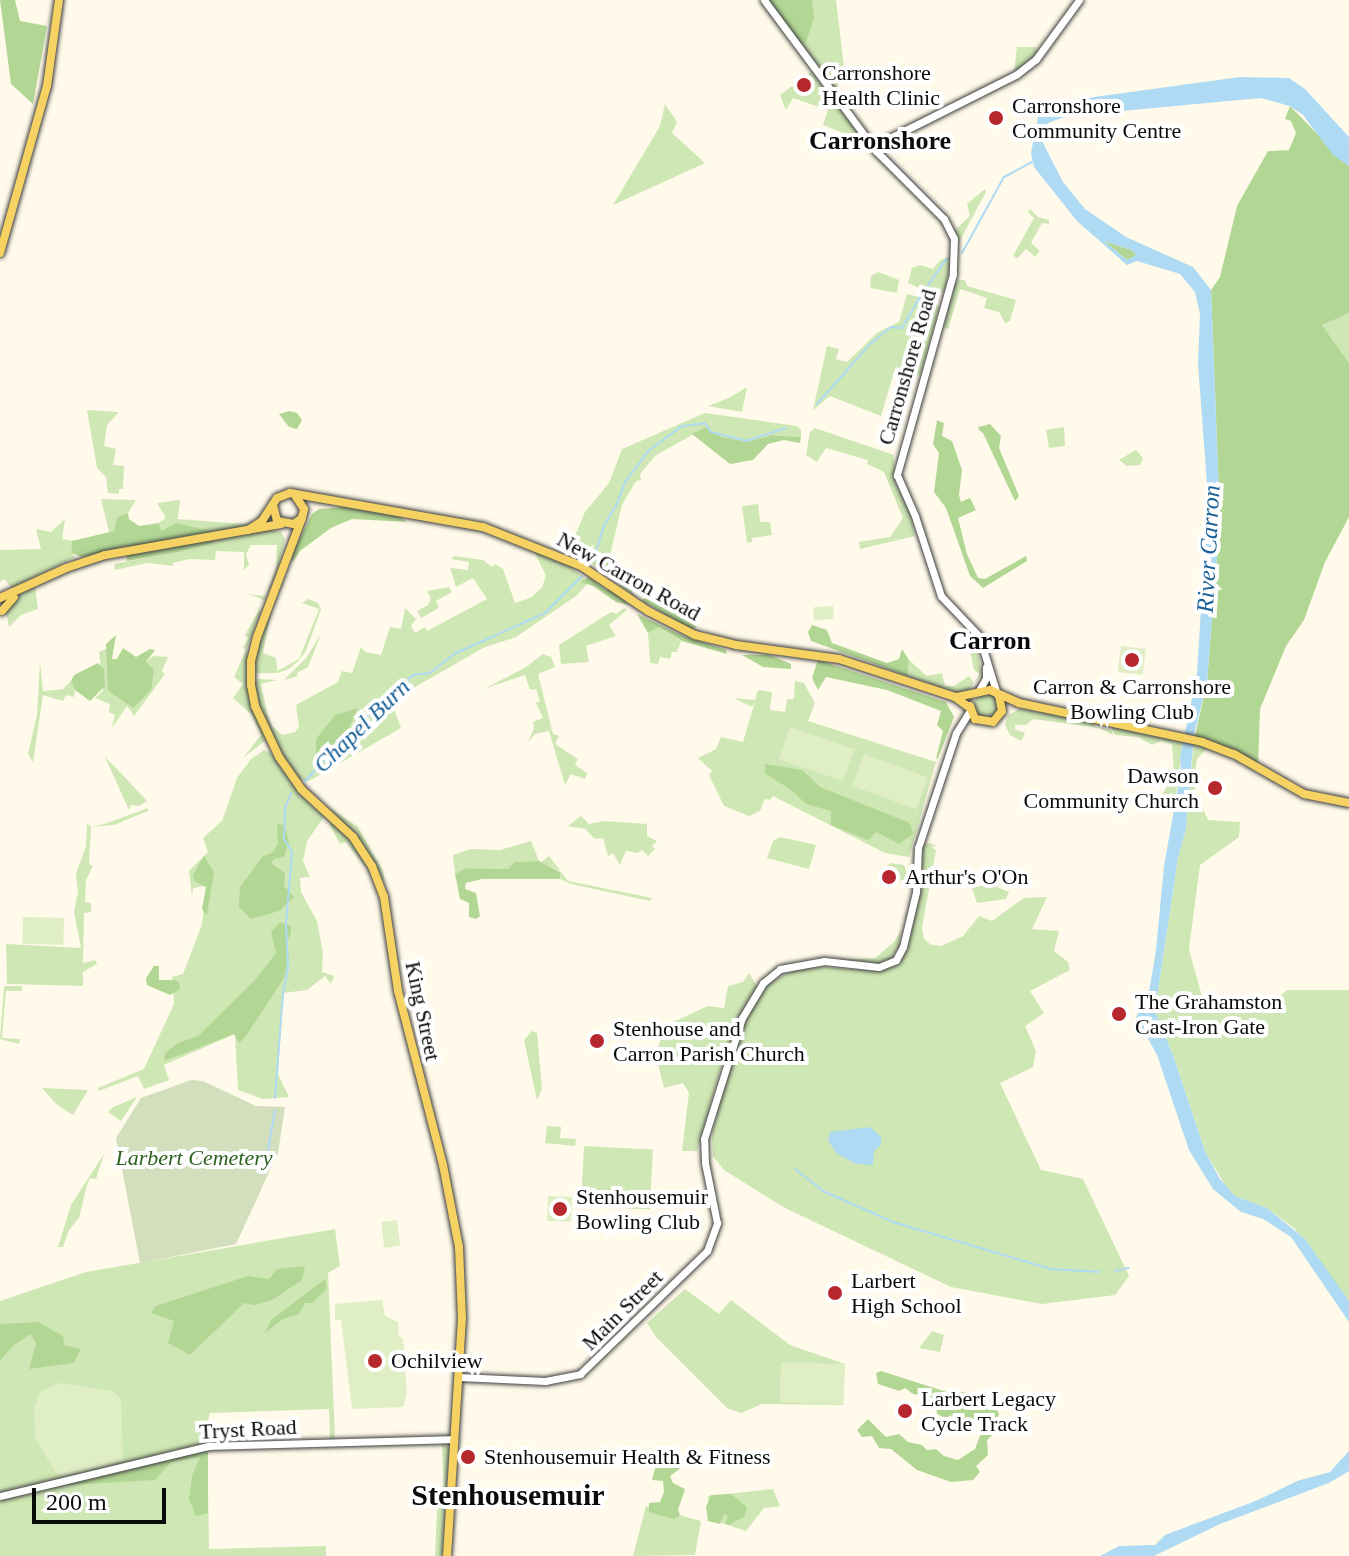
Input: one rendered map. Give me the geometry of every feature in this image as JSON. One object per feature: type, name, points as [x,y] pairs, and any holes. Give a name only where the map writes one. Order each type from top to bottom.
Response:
[{"type":"main road","points":[[0,253],[47,86],[59,0]]},
{"type":"main road","points":[[248,530],[262,521],[281,495],[295,495],[302,502],[303,515]]},
{"type":"main road","name":"New Carron Road","points":[[295,495],[501,533],[581,566],[648,611],[695,635],[736,645],[828,656],[955,697],[970,709]]},
{"type":"main road","points":[[0,598],[66,568],[105,555],[294,524],[312,502],[331,500]]},
{"type":"main road","points":[[273,504],[273,514],[290,537],[290,551]]},
{"type":"main road","name":"King Street","points":[[303,515],[257,637],[251,661],[253,696],[271,743],[292,776],[309,798],[348,831],[382,888],[408,1036],[443,1165],[458,1239],[462,1287],[459,1377],[447,1556]]},
{"type":"main road","points":[[1,611],[20,591]]},
{"type":"main road","points":[[1019,703],[1002,711],[993,722],[979,722],[970,709],[976,693],[990,690],[1019,703],[1174,735],[1234,754],[1304,794],[1349,803]]},
{"type":"main road","name":"New Carron Road","points":[[955,697],[976,693]]},
{"type":"main road","points":[[998,695],[1002,711]]},
{"type":"street","name":"Carronshore Road","points":[[764,0],[876,151],[944,219],[956,244],[953,274],[897,475],[915,516],[941,596],[976,631],[985,649],[998,695]]},
{"type":"street","points":[[876,151],[888,139],[1017,74],[1036,59],[1079,0]]},
{"type":"street","points":[[976,693],[987,674],[985,649]]},
{"type":"street","points":[[970,709],[965,723],[979,722]]},
{"type":"street","name":"Main Street","points":[[459,1377],[565,1379],[591,1367],[710,1246],[717,1229],[704,1139],[742,1018],[763,983],[780,969],[824,961],[879,967],[896,960],[916,892],[918,848],[956,733],[965,723]]},
{"type":"street","name":"Tryst Road","points":[[0,1496],[209,1446],[454,1439]]},
{"type":"green space","points":[[0,0],[15,0],[20,21],[47,26],[33,104],[11,84]]},
{"type":"green space","points":[[764,0],[836,0],[845,76],[833,92],[872,146],[860,151],[853,137],[823,125],[828,110],[793,98],[786,110],[780,95],[815,69]]},
{"type":"green space","points":[[769,0],[812,0],[814,18],[806,42],[802,44]]},
{"type":"green space","points":[[1017,47],[1036,47],[1038,52],[1014,73]]},
{"type":"green space","points":[[665,104],[677,122],[672,133],[705,163],[613,205],[660,126]]},
{"type":"green space","points":[[1290,106],[1349,166],[1349,313],[1322,325],[1349,363],[1349,517],[1325,562],[1304,620],[1286,646],[1260,709],[1258,767],[1194,740],[1207,682],[1220,520],[1211,290],[1220,277],[1237,206],[1268,151],[1289,150],[1296,133],[1291,121],[1285,119]]},
{"type":"green space","points":[[985,189],[959,242],[955,230],[970,216],[967,204]]},
{"type":"green space","points":[[1030,209],[1038,217],[1049,220],[1049,224],[1042,223],[1031,243],[1040,251],[1035,257],[1026,249],[1018,258],[1013,256],[1034,218],[1028,212]]},
{"type":"green space","points":[[1104,241],[1132,250],[1137,255],[1127,260]]},
{"type":"green space","points":[[952,256],[945,290],[936,295],[908,283],[912,268],[920,265],[933,269],[940,260]]},
{"type":"green space","points":[[878,272],[899,280],[897,293],[870,288],[871,276]]},
{"type":"green space","points":[[965,280],[967,286],[1016,300],[1010,321],[1005,323],[999,312],[984,308],[987,298],[960,289],[948,329],[944,327],[955,284]]},
{"type":"green space","points":[[907,294],[935,301],[939,308],[920,375],[895,369],[881,416],[830,396],[813,410],[827,346],[839,349],[836,359],[847,362],[878,332],[899,322]]},
{"type":"green space","points":[[1349,313],[1349,363],[1321,324]]},
{"type":"green space","points":[[747,387],[742,412],[708,406],[731,397]]},
{"type":"green space","points":[[87,410],[119,412],[107,425],[104,446],[116,449],[113,465],[124,466],[123,489],[119,489],[119,494],[108,493],[106,477],[97,468]]},
{"type":"green space","points":[[289,411],[297,413],[302,420],[297,429],[289,427],[279,414]]},
{"type":"green space","points":[[705,413],[797,426],[801,437],[771,435],[747,442],[723,437],[706,427],[655,456],[640,474],[641,480],[636,481],[622,505],[609,559],[597,557],[592,563],[568,552],[585,512],[609,483],[622,449]]},
{"type":"green space","points":[[937,420],[944,423],[942,436],[952,441],[962,470],[961,502],[970,498],[976,510],[958,518],[967,554],[978,578],[985,579],[1026,556],[1027,561],[983,588],[970,576],[946,508],[934,492],[939,453],[933,444]]},
{"type":"green space","points":[[990,424],[1001,436],[999,448],[1019,496],[1015,501],[978,427]]},
{"type":"green space","points":[[706,427],[723,437],[747,442],[771,435],[801,437],[800,443],[784,440],[768,444],[753,460],[730,464],[692,434]]},
{"type":"green space","points":[[1064,427],[1065,446],[1049,448],[1046,430]]},
{"type":"green space","points":[[815,428],[894,455],[895,483],[910,511],[915,536],[860,549],[859,542],[890,537],[903,518],[884,472],[867,464],[868,460],[826,448],[817,462],[806,455],[810,432]]},
{"type":"green space","points":[[1136,450],[1143,458],[1140,465],[1127,466],[1119,460]]},
{"type":"green space","points":[[101,499],[136,500],[128,513],[117,517],[115,531],[109,532]]},
{"type":"green space","points":[[180,500],[178,519],[244,524],[259,520],[228,531],[180,539],[211,531],[176,523],[160,532],[159,523],[166,518],[157,503]]},
{"type":"green space","points":[[758,504],[760,522],[770,522],[772,535],[752,538],[752,542],[747,543],[742,506]]},
{"type":"green space","points":[[345,507],[400,517],[407,522],[352,519],[331,528],[300,551],[293,562],[291,557],[312,514],[319,509]]},
{"type":"green space","points":[[128,513],[129,519],[139,526],[159,523],[161,531],[176,523],[212,531],[82,557],[71,553],[72,541],[114,531],[117,517]]},
{"type":"green space","points":[[65,519],[62,539],[72,541],[71,553],[75,557],[12,588],[4,579],[0,582],[0,550],[41,549],[36,529],[51,532]]},
{"type":"green space","points":[[266,529],[281,532],[285,539],[276,574],[264,600],[249,594],[265,596],[276,570],[277,545],[251,545],[246,554],[249,565],[244,570],[244,552],[216,551],[215,560],[189,559],[173,563],[173,566],[147,563],[115,570],[114,564],[178,552],[215,539]]},
{"type":"green space","points":[[215,539],[213,543],[178,552],[127,561],[126,555]]},
{"type":"green space","points":[[534,551],[563,560],[589,582],[576,596],[516,637],[483,648],[391,701],[401,728],[309,781],[299,779],[281,753],[260,709],[255,684],[258,679],[277,680],[261,684],[272,726],[282,735],[295,732],[299,727],[296,705],[338,682],[342,671],[352,673],[361,647],[365,652],[381,655],[390,627],[401,629],[405,608],[416,619],[411,626],[415,633],[425,627],[427,631],[487,599],[473,578],[456,587],[450,568],[468,570],[469,562],[451,559],[454,556],[483,560],[492,567],[495,564],[503,569],[515,603],[532,597],[542,587],[546,576]]},
{"type":"green space","points":[[596,557],[609,559],[635,596],[592,563]]},
{"type":"green space","points":[[589,577],[606,590],[611,589],[629,605],[616,602],[593,586],[580,582]]},
{"type":"green space","points":[[35,587],[38,609],[21,615],[9,627],[6,611],[21,594]]},
{"type":"green space","points":[[449,587],[452,592],[436,601],[439,608],[421,618],[417,611],[428,605],[431,598],[427,591]]},
{"type":"green space","points":[[654,595],[663,597],[667,609],[698,626],[692,630],[641,600]]},
{"type":"green space","points":[[308,599],[318,603],[321,609],[306,651],[298,661],[289,669],[277,673],[256,673],[255,657],[271,611],[263,653],[276,658],[277,671],[299,659],[319,609],[302,603]]},
{"type":"green space","points":[[250,603],[261,611],[247,648],[247,680],[251,704],[266,740],[243,758],[261,735],[252,715],[233,698],[243,684],[234,677],[246,650],[243,648],[248,638],[245,635],[259,610]]},
{"type":"green space","points":[[833,606],[834,619],[814,620],[813,607]]},
{"type":"green space","points":[[624,608],[627,610],[609,625],[616,636],[586,646],[589,662],[561,664],[559,645],[611,612],[616,614]]},
{"type":"green space","points":[[637,614],[683,636],[726,650],[727,654],[682,641],[659,627],[648,633]]},
{"type":"green space","points":[[812,625],[827,630],[832,643],[887,663],[899,659],[902,649],[909,660],[908,676],[811,641],[808,632]]},
{"type":"green space","points":[[659,627],[681,641],[670,659],[660,657],[658,664],[650,663],[648,633]]},
{"type":"green space","points":[[321,634],[308,667],[297,673],[298,676],[284,680],[306,658]]},
{"type":"green space","points":[[116,635],[112,659],[117,659],[123,648],[136,657],[150,649],[155,650],[146,662],[154,670],[151,690],[133,708],[108,691],[106,644]]},
{"type":"green space","points":[[976,643],[982,674],[974,683],[980,674],[974,670],[970,650]]},
{"type":"green space","name":"Carron & Carronshore Bowling Club","points":[[1121,646],[1146,649],[1143,675],[1118,672]]},
{"type":"green space","points":[[108,648],[108,691],[133,708],[146,662],[153,656],[168,657],[162,671],[165,674],[134,716],[127,706],[112,728],[115,715],[109,712],[110,704],[95,698],[103,691],[99,652]]},
{"type":"green space","points":[[543,654],[551,657],[555,667],[538,674],[553,734],[559,736],[555,744],[578,759],[575,765],[587,773],[585,779],[571,774],[565,785],[549,731],[535,734],[528,742],[534,728],[533,722],[543,718],[536,703],[540,701],[536,689],[530,690],[525,675],[484,689],[526,667]]},
{"type":"green space","points":[[742,655],[770,655],[791,664],[791,669],[763,667]]},
{"type":"green space","points":[[818,660],[946,702],[954,717],[938,758],[943,731],[937,725],[941,711],[887,690],[826,677],[818,690],[812,678]]},
{"type":"green space","points":[[909,660],[927,676],[942,673],[945,686],[954,686],[969,676],[974,683],[966,692],[957,693],[908,676]]},
{"type":"green space","points":[[40,662],[43,691],[63,689],[71,681],[75,690],[74,697],[66,695],[63,701],[43,695],[33,762],[28,754],[37,715]]},
{"type":"green space","points":[[98,663],[104,669],[105,686],[90,701],[75,690],[71,681],[74,675]]},
{"type":"green space","points":[[795,681],[804,683],[815,703],[808,721],[936,762],[909,857],[885,853],[773,796],[770,800],[765,799],[760,811],[749,816],[724,806],[709,775],[712,771],[698,758],[716,749],[721,737],[743,742],[755,702],[752,707],[734,698],[755,700],[758,690],[772,692],[770,710],[785,712],[787,699],[794,699]]},
{"type":"green space","points":[[986,694],[995,697],[998,706],[995,715],[986,718],[977,715],[974,706],[977,697]]},
{"type":"green space","points":[[358,708],[348,730],[328,754],[322,758],[316,757],[316,739],[335,715]]},
{"type":"green space","points":[[1020,709],[1091,720],[1094,726],[1112,730],[1113,735],[1100,728],[1033,719],[1026,725],[1015,725],[1015,729],[1025,733],[1021,741],[1010,735],[1005,725],[1008,715]]},
{"type":"green space","points":[[1111,726],[1183,742],[1174,810],[1158,802],[1174,770],[1172,744],[1161,741],[1152,745],[1138,737],[1115,735]]},
{"type":"green space","points":[[790,727],[854,749],[843,781],[779,759]]},
{"type":"green space","points":[[1194,740],[1211,744],[1197,759],[1195,771],[1195,791],[1208,820],[1240,822],[1239,837],[1200,865],[1189,949],[1202,997],[1228,1011],[1278,998],[1287,990],[1349,990],[1349,1301],[1295,1229],[1267,1208],[1235,1196],[1227,1188],[1205,1151],[1155,1011],[1178,858],[1186,829]]},
{"type":"green space","points":[[264,750],[271,753],[299,794],[324,817],[307,841],[303,861],[310,877],[300,878],[301,892],[317,921],[323,953],[322,972],[334,976],[331,984],[325,976],[307,990],[283,993],[278,1074],[289,1097],[263,1099],[238,1090],[235,1034],[164,1065],[169,1080],[144,1089],[138,1076],[99,1091],[98,1088],[144,1069],[174,1004],[172,977],[183,974],[202,924],[206,886],[193,888],[192,896],[189,871],[208,852],[203,838],[222,821],[237,778],[251,759]]},
{"type":"green space","points":[[864,754],[928,777],[916,809],[852,786]]},
{"type":"green space","points":[[105,757],[147,801],[139,806],[131,805],[129,810]]},
{"type":"green space","points":[[765,764],[802,770],[820,787],[910,823],[913,834],[899,844],[876,832],[868,840],[831,825],[831,811],[806,804],[765,773]]},
{"type":"green space","points":[[148,808],[148,811],[114,825],[92,827]]},
{"type":"green space","points":[[330,808],[358,827],[383,871],[385,882],[360,840]]},
{"type":"green space","points":[[581,816],[589,824],[603,821],[647,824],[647,836],[657,841],[652,846],[655,849],[648,856],[642,850],[638,853],[626,851],[620,865],[613,853],[608,856],[603,838],[595,839],[585,829],[568,826]]},
{"type":"green space","points":[[277,823],[285,826],[289,842],[284,857],[271,863],[285,873],[284,886],[294,897],[279,911],[251,919],[239,907],[240,887],[262,857],[273,852],[278,844]]},
{"type":"green space","points":[[332,823],[349,838],[369,872],[346,842],[340,844],[329,824]]},
{"type":"green space","points":[[87,824],[92,827],[89,864],[93,866],[86,880],[85,902],[91,903],[91,912],[84,913],[83,963],[95,960],[97,964],[83,972],[83,986],[7,984],[6,944],[81,948],[74,912],[78,892],[76,874],[86,846]]},
{"type":"green space","points":[[780,837],[816,845],[809,869],[767,858],[773,841]]},
{"type":"green space","points":[[531,841],[539,861],[514,862],[508,869],[466,868],[455,874],[453,855],[471,849],[500,850]]},
{"type":"green space","points":[[924,844],[937,846],[931,847],[936,850],[922,928],[924,939],[931,945],[941,946],[963,936],[979,916],[992,921],[1024,898],[1047,897],[1032,929],[1059,931],[1054,951],[1068,962],[1070,970],[1030,991],[1044,1013],[1025,1026],[1036,1051],[1033,1067],[1000,1083],[1041,1170],[1083,1179],[1129,1276],[1115,1295],[1042,1304],[951,1287],[785,1208],[724,1170],[713,1156],[712,1135],[727,1072],[749,1012],[766,984],[796,969],[824,967],[880,971],[900,962],[923,881],[921,851]]},
{"type":"green space","points":[[204,856],[214,872],[207,915],[202,909],[206,887],[194,881],[193,875]]},
{"type":"green space","points":[[549,856],[568,881],[652,898],[650,901],[571,884],[560,879],[560,871],[541,862]]},
{"type":"green space","points":[[539,861],[560,872],[560,879],[482,879],[466,883],[465,889],[476,893],[480,916],[476,919],[469,917],[469,903],[460,899],[455,874],[466,868],[508,869],[514,862]]},
{"type":"green space","points":[[890,863],[904,865],[910,883],[891,879],[886,867]]},
{"type":"green space","points":[[990,884],[1009,892],[1006,899],[977,903],[972,888]]},
{"type":"green space","points":[[23,917],[64,918],[64,945],[23,944]]},
{"type":"green space","points":[[280,922],[291,926],[286,943],[289,955],[284,978],[246,1036],[239,1043],[234,1034],[164,1061],[165,1053],[178,1043],[198,1036],[255,980],[276,953],[271,932]]},
{"type":"green space","points":[[901,930],[899,948],[890,959],[876,964],[835,960],[875,958],[894,942]]},
{"type":"green space","points":[[154,966],[159,966],[159,980],[176,980],[180,984],[179,990],[170,995],[147,985],[146,978]]},
{"type":"green space","points":[[749,973],[757,986],[739,1016],[724,1056],[697,1151],[682,1151],[689,1093],[683,1083],[664,1088],[656,1056],[664,1026],[708,1006],[724,1008],[728,986],[743,982]]},
{"type":"green space","points":[[4,986],[22,986],[22,991],[6,991],[2,1038],[20,1039],[19,1044],[0,1039]]},
{"type":"green space","points":[[532,1031],[537,1033],[542,1089],[537,1100],[524,1040]]},
{"type":"green space","name":"Larbert Cemetery","points":[[191,1080],[203,1081],[256,1106],[285,1107],[278,1153],[236,1244],[140,1263],[116,1138],[141,1098]]},
{"type":"green space","points":[[42,1088],[88,1090],[73,1115],[56,1104]]},
{"type":"green space","points":[[137,1097],[121,1121],[108,1112],[113,1107]]},
{"type":"green space","points":[[547,1126],[561,1127],[560,1138],[576,1139],[575,1146],[545,1143]]},
{"type":"green space","points":[[584,1146],[653,1150],[650,1210],[581,1206]]},
{"type":"green space","points":[[104,1154],[96,1179],[90,1178],[87,1185],[79,1218],[69,1230],[63,1247],[58,1247],[71,1205]]},
{"type":"green space","name":"Stenhousemuir Bowling Club","points":[[548,1196],[572,1197],[571,1222],[547,1221]]},
{"type":"green space","points":[[397,1220],[400,1246],[384,1248],[381,1222]]},
{"type":"green space","points":[[335,1229],[340,1266],[328,1273],[335,1438],[330,1439],[329,1409],[210,1413],[207,1424],[209,1549],[326,1546],[326,1556],[0,1556],[0,1301],[86,1272]]},
{"type":"green space","points":[[305,1266],[302,1280],[272,1300],[254,1305],[244,1303],[190,1355],[168,1343],[174,1321],[151,1313],[156,1306],[248,1276],[269,1279],[277,1269]]},
{"type":"green space","points":[[325,1279],[327,1289],[312,1303],[305,1303],[299,1314],[283,1319],[265,1333],[271,1320]]},
{"type":"green space","points":[[685,1289],[719,1314],[731,1300],[790,1345],[845,1364],[843,1405],[762,1404],[741,1413],[727,1408],[656,1337],[647,1323]]},
{"type":"green space","name":"Ochilview","points":[[382,1300],[385,1316],[398,1322],[399,1337],[403,1338],[407,1394],[403,1407],[352,1409],[341,1320],[335,1320],[335,1304]]},
{"type":"green space","points":[[38,1322],[63,1336],[64,1345],[81,1349],[74,1363],[29,1369],[36,1344],[31,1334],[13,1346],[0,1361],[0,1324]]},
{"type":"green space","points":[[932,1331],[944,1335],[940,1352],[919,1348]]},
{"type":"green space","points":[[781,1362],[845,1364],[844,1404],[780,1402]]},
{"type":"green space","points":[[881,1371],[950,1393],[964,1392],[980,1400],[989,1399],[999,1413],[996,1431],[987,1440],[988,1455],[976,1466],[980,1472],[973,1480],[951,1482],[917,1470],[891,1449],[879,1448],[872,1436],[862,1437],[857,1430],[868,1419],[886,1437],[899,1434],[908,1442],[922,1445],[927,1450],[936,1449],[944,1456],[958,1460],[975,1449],[983,1428],[978,1422],[965,1423],[955,1414],[945,1418],[937,1414],[935,1398],[913,1394],[905,1388],[899,1391],[878,1384],[876,1373]]},
{"type":"green space","points":[[59,1383],[112,1391],[121,1399],[123,1461],[63,1476],[56,1473],[35,1438],[34,1408],[40,1392]]},
{"type":"green space","points":[[442,1443],[449,1448],[442,1556],[435,1556],[437,1510],[444,1500]]},
{"type":"green space","points":[[205,1450],[208,1453],[208,1513],[196,1516],[189,1499],[192,1476],[200,1457],[171,1462],[155,1480],[66,1485],[67,1482]]},
{"type":"green space","points":[[679,1458],[682,1467],[670,1476],[673,1483],[685,1489],[678,1510],[680,1515],[674,1519],[649,1512],[649,1503],[660,1502],[664,1492],[663,1481],[652,1480],[657,1461],[671,1463]]},
{"type":"green space","points":[[773,1489],[780,1506],[764,1508],[746,1531],[709,1519],[708,1496]]},
{"type":"green space","points":[[731,1494],[747,1507],[744,1517],[728,1525],[725,1523],[728,1516],[724,1514],[720,1524],[708,1521],[706,1507],[711,1495]]},
{"type":"green space","points":[[646,1506],[701,1521],[695,1555],[633,1556]]},
{"type":"water","name":"River Carron","points":[[1240,77],[1289,78],[1305,89],[1349,137],[1349,166],[1333,155],[1303,115],[1290,106],[1261,98],[1067,116],[1048,123],[1043,143],[1063,182],[1085,209],[1126,237],[1193,267],[1211,290],[1220,520],[1207,682],[1194,735],[1186,829],[1178,858],[1155,1011],[1205,1151],[1220,1179],[1235,1196],[1267,1208],[1305,1239],[1349,1301],[1349,1322],[1291,1237],[1263,1219],[1241,1212],[1213,1189],[1189,1150],[1157,1055],[1136,1017],[1149,992],[1164,866],[1181,770],[1180,758],[1197,673],[1208,497],[1198,364],[1200,314],[1195,292],[1180,274],[1137,261],[1127,265],[1077,221],[1034,167],[1031,153],[1038,117],[1065,101]],"holes":[[[1104,241],[1132,250],[1136,255],[1127,260]]]},
{"type":"water","points":[[870,1127],[881,1137],[881,1145],[874,1151],[873,1165],[856,1164],[836,1153],[828,1140],[830,1132]]},
{"type":"water","points":[[1349,1451],[1349,1471],[1329,1483],[1220,1524],[1154,1556],[1100,1556],[1119,1546],[1155,1545],[1165,1535],[1258,1500],[1297,1481],[1330,1472]]},
{"type":"waterway","name":"Chapel Burn","points":[[962,253],[1004,177],[1032,162]]},
{"type":"waterway","name":"Chapel Burn","points":[[924,291],[947,258]]},
{"type":"waterway","name":"Chapel Burn","points":[[817,404],[870,344],[891,327],[902,328],[920,297]]},
{"type":"waterway","name":"Chapel Burn","points":[[594,558],[604,525],[616,506],[625,482],[648,451],[682,426],[705,423],[711,432],[746,441],[786,428]]},
{"type":"waterway","name":"Chapel Burn","points":[[305,781],[368,715],[393,697],[413,675],[430,673],[456,653],[545,613],[582,576]]},
{"type":"waterway","name":"Chapel Burn","points":[[275,1098],[283,993],[288,968],[286,924],[292,852],[284,839],[285,808],[291,793]]},
{"type":"waterway","name":"Chapel Burn","points":[[267,1156],[275,1110]]},
{"type":"waterway","points":[[795,1169],[823,1191],[893,1222],[1051,1269],[1100,1272]]},
{"type":"waterway","points":[[1115,1271],[1129,1268]]},
{"type":"place","name":"Carronshore Health Clinic","points":[[804,85]]},
{"type":"place","name":"Carronshore Community Centre","points":[[996,118]]},
{"type":"place","name":"Carron & Carronshore Bowling Club","points":[[1132,660]]},
{"type":"place","name":"Dawson Community Church","points":[[1215,788]]},
{"type":"place","name":"Arthur's O'On","points":[[889,877]]},
{"type":"place","name":"The Grahamston Cast-Iron Gate","points":[[1119,1014]]},
{"type":"place","name":"Stenhouse and Carron Parish Church","points":[[597,1041]]},
{"type":"place","name":"Stenhousemuir Bowling Club","points":[[560,1209]]},
{"type":"place","name":"Larbert High School","points":[[835,1293]]},
{"type":"place","name":"Ochilview","points":[[375,1361]]},
{"type":"place","name":"Larbert Legacy Cycle Track","points":[[905,1411]]},
{"type":"place","name":"Stenhousemuir Health & Fitness","points":[[468,1457]]},
{"type":"district","name":"Carronshore","points":[[880,141]]},
{"type":"district","name":"Carron","points":[[990,641]]},
{"type":"district","name":"Stenhousemuir","points":[[508,1495]]}]
